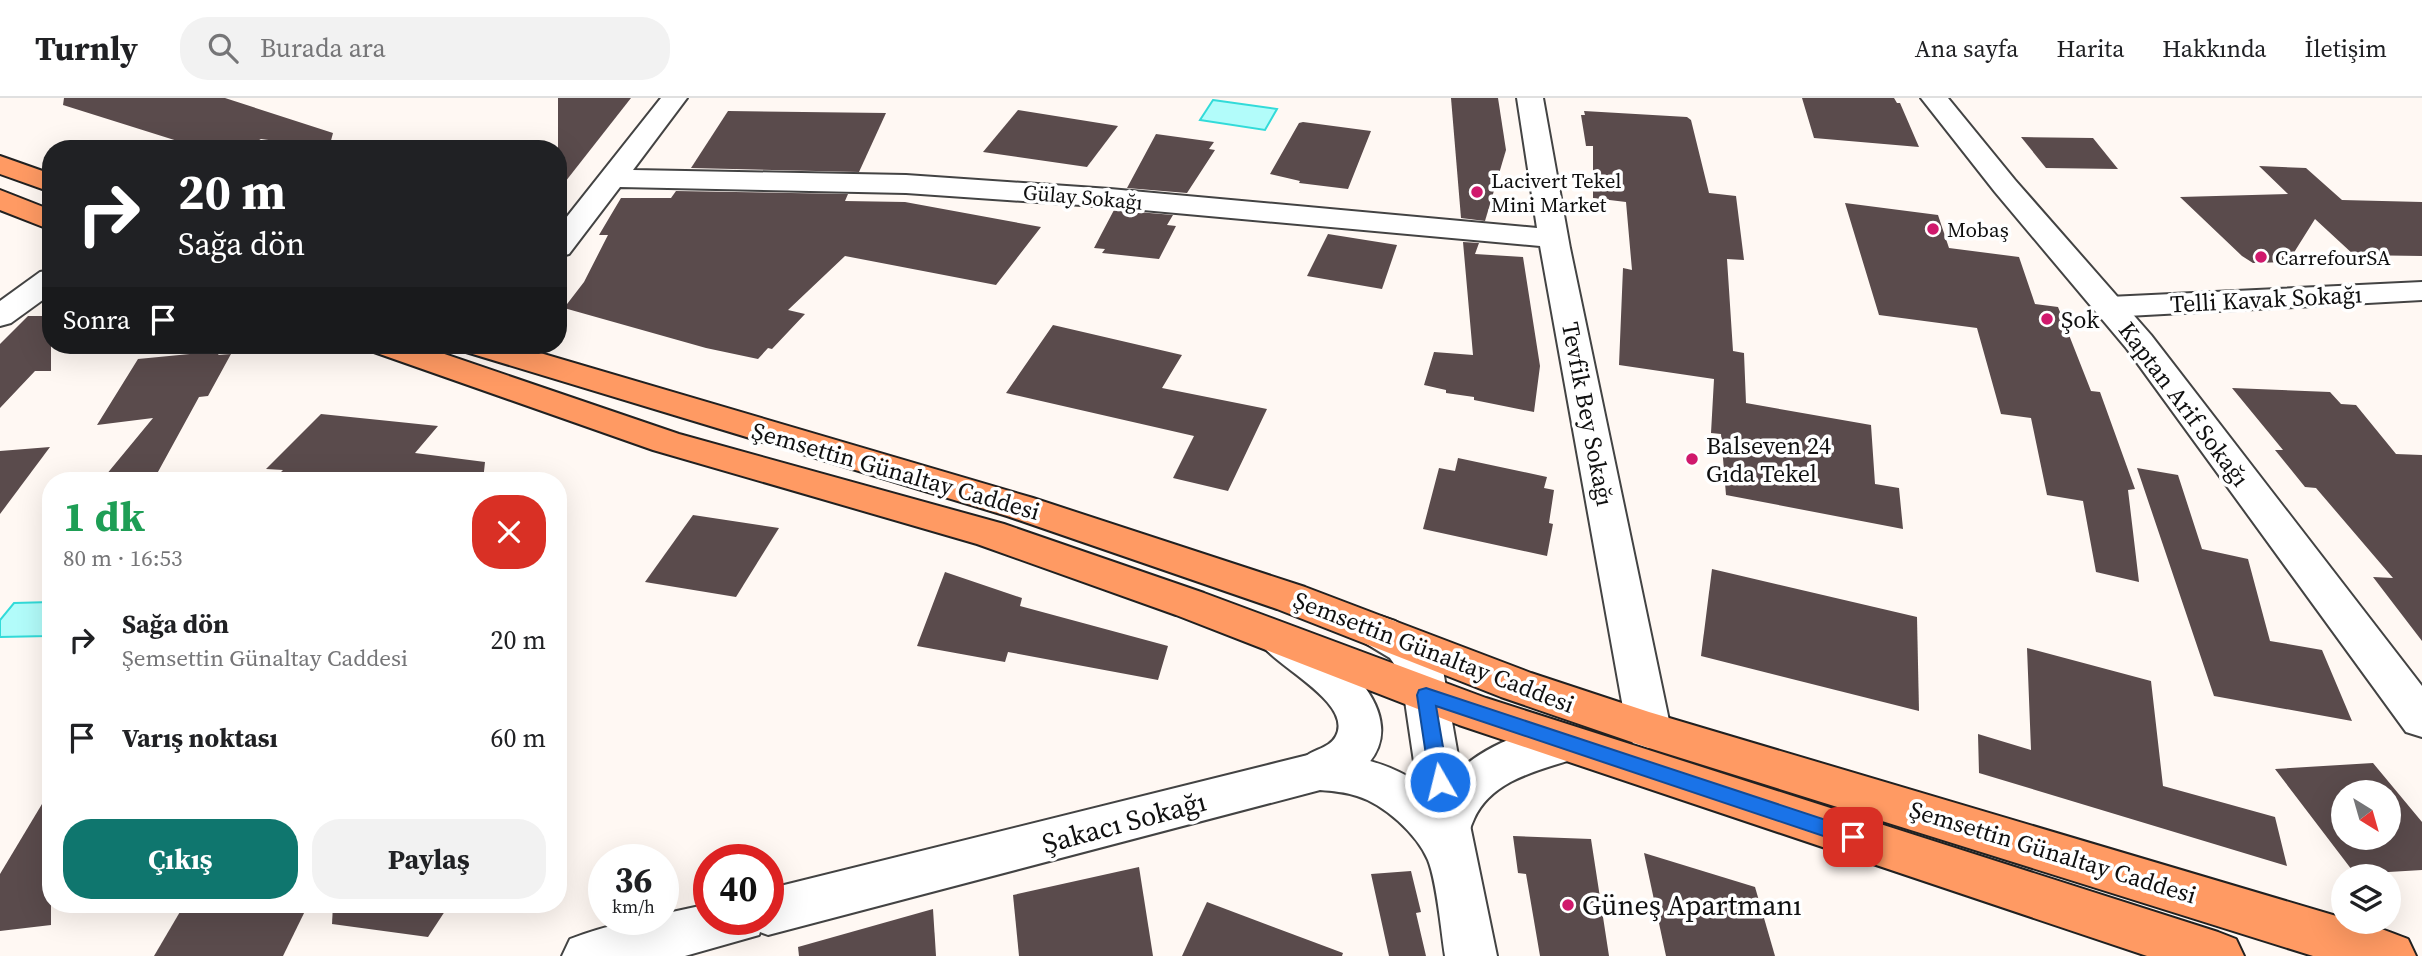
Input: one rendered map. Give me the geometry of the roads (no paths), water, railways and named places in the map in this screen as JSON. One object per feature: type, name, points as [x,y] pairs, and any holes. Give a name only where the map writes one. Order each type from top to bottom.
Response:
[{"type":"main road","points":[[0,164],[42,180]]},
{"type":"main road","points":[[0,199],[42,217]]},
{"type":"main road","name":"Şemsettin Günaltay Caddesi","points":[[412,354],[666,442],[990,534],[1269,634],[1426,695],[2218,956]]},
{"type":"main road","name":"Şemsettin Günaltay Caddesi","points":[[509,354],[991,498],[1291,598],[1516,685],[1649,730],[2390,956]]},
{"type":"street","points":[[567,236],[674,98]]},
{"type":"street","name":"Tevfik Bey Sokağı","points":[[1530,98],[1553,238],[1649,730]]},
{"type":"street","name":"Kaptan Arif Sokağı","points":[[1934,98],[2146,352],[2421,718]]},
{"type":"street","name":"Gülay Sokağı","points":[[612,178],[906,184],[1089,197],[1553,238]]},
{"type":"street","points":[[0,316],[42,286]]},
{"type":"street","name":"Telli Kavak Sokağı","points":[[2109,307],[2422,291]]},
{"type":"street","points":[[1372,628],[1399,642],[1422,670],[1449,842],[1471,956]]},
{"type":"street","points":[[1269,634],[1309,660],[1330,679],[1360,718],[1363,733],[1359,744],[1344,759],[1320,771]]},
{"type":"street","points":[[1449,842],[1450,816],[1485,775],[1529,752],[1567,743]]},
{"type":"street","name":"Şakacı Sokağı","points":[[784,908],[1320,771],[1353,775],[1398,793],[1426,816],[1449,842]]},
{"type":"street","points":[[588,956],[693,931]]},
{"type":"water","points":[[1213,100],[1277,109],[1265,130],[1200,120]]},
{"type":"water","points":[[42,602],[42,636],[0,637],[0,620],[14,603]]},
{"type":"place","name":"Lacivert Tekel Mini Market","points":[[1477,192]]},
{"type":"place","name":"Mobaş","points":[[1933,229]]},
{"type":"place","name":"CarrefourSA","points":[[2261,257]]},
{"type":"place","name":"Şok","points":[[2047,319]]},
{"type":"place","name":"Balseven 24 Gıda Tekel","points":[[1692,459]]},
{"type":"place","name":"Güneş Apartmanı","points":[[1568,905]]}]
